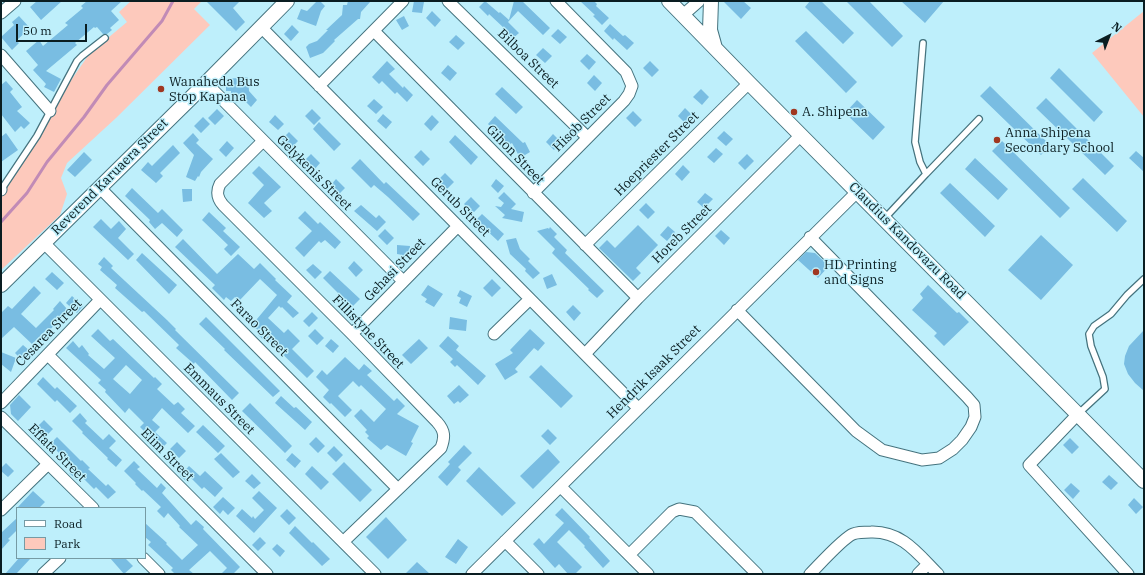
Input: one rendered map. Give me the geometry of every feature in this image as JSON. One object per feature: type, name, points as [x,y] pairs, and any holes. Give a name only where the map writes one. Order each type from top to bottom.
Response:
[{"type":"street","points":[[1,13],[14,1]]},
{"type":"street","name":"Reverend Karuaera Street","points":[[1,286],[287,1]]},
{"type":"street","points":[[320,86],[403,1]]},
{"type":"street","name":"Bilboa Street","points":[[448,1],[587,137]]},
{"type":"street","name":"Hisob Street","points":[[533,192],[624,101],[632,86],[626,72],[556,1]]},
{"type":"street","name":"Claudius Kandovazu Road","points":[[670,1],[749,83],[858,191],[1144,481]]},
{"type":"street","points":[[683,15],[698,1]]},
{"type":"street","points":[[711,1],[710,30],[715,48]]},
{"type":"street","name":"Gerub Street","points":[[261,27],[638,408]]},
{"type":"street","name":"Gihon Street","points":[[374,31],[638,298]]},
{"type":"street","points":[[1,55],[50,111]]},
{"type":"street","name":"Gelykenis Street","points":[[206,83],[403,281]]},
{"type":"street","name":"Hoepriester Street","points":[[585,245],[749,83]]},
{"type":"street","name":"Horeb Street","points":[[585,354],[638,298],[801,135]]},
{"type":"street","name":"Fillistyne Street","points":[[263,141],[220,184],[217,190],[219,200],[442,427],[444,434],[444,441],[440,448],[343,542]]},
{"type":"street","name":"Farao Street","points":[[100,188],[398,489]]},
{"type":"street","name":"Hendrik Isaak Street","points":[[472,574],[858,191]]},
{"type":"street","name":"Gehasi Street","points":[[352,334],[458,226]]},
{"type":"street","points":[[738,310],[856,431],[882,450],[922,460],[939,458],[962,440],[971,427],[975,417],[974,405],[810,237]]},
{"type":"street","name":"Emmaus Street","points":[[44,243],[375,574]]},
{"type":"street","points":[[494,334],[530,299]]},
{"type":"street","name":"Cesarea Street","points":[[1,403],[100,300]]},
{"type":"street","name":"Elim Street","points":[[48,355],[261,572]]},
{"type":"street","points":[[1078,415],[1029,464],[1128,574]]},
{"type":"street","name":"Effata Street","points":[[1,417],[92,507]]},
{"type":"street","points":[[1,510],[48,464]]},
{"type":"street","points":[[561,487],[648,574]]},
{"type":"street","points":[[629,555],[672,512],[679,509],[695,512],[757,574]]},
{"type":"street","points":[[810,574],[852,534],[862,532],[884,532],[894,535],[905,542],[938,574]]},
{"type":"street","points":[[505,541],[538,574]]},
{"type":"street","points":[[43,574],[59,559]]},
{"type":"street","points":[[144,559],[154,572]]},
{"type":"street","points":[[918,574],[928,564]]},
{"type":"lane","points":[[1,190],[37,136],[77,61],[105,38]]},
{"type":"lane","points":[[923,43],[915,142],[920,162],[926,174]]},
{"type":"lane","points":[[885,219],[978,119]]},
{"type":"lane","points":[[1078,415],[1105,389],[1103,377],[1091,346],[1089,334],[1094,326],[1111,314],[1127,295],[1144,279]]},
{"type":"green space","points":[[131,1],[202,1],[194,9],[210,25],[116,118],[67,163],[61,178],[67,194],[60,215],[1,270],[1,192],[49,112],[90,53],[127,22],[119,12]]},
{"type":"green space","points":[[1144,11],[1144,117],[1092,53]]},
{"type":"building","points":[[37,1],[62,1],[41,20],[30,7]]},
{"type":"building","points":[[87,1],[122,1],[111,11],[119,20],[110,28],[112,30],[107,34],[103,34],[97,27],[94,27],[75,43],[77,45],[46,71],[61,79],[54,92],[44,87],[46,84],[33,70],[38,65],[26,51],[39,40],[43,46],[68,25],[65,23],[83,8],[81,6]]},
{"type":"building","points":[[206,1],[240,1],[233,8],[245,22],[236,31]]},
{"type":"building","points":[[317,1],[320,1],[325,6],[321,11],[316,26],[297,19],[301,9],[307,11]]},
{"type":"building","points":[[348,1],[371,1],[361,12],[360,19],[358,19],[334,40],[335,41],[323,53],[310,58],[306,47],[317,41],[342,15],[343,5],[347,5]]},
{"type":"building","points":[[414,1],[424,2],[422,13],[412,12]]},
{"type":"building","points":[[485,1],[509,20],[514,1],[522,1],[550,28],[543,35],[518,11],[508,22],[519,33],[512,39],[503,31],[505,29],[479,7]]},
{"type":"building","points":[[580,1],[594,1],[597,4],[596,6],[609,18],[602,25],[593,16],[595,15]]},
{"type":"building","points":[[723,1],[743,1],[751,8],[741,19]]},
{"type":"building","points":[[810,1],[821,1],[854,33],[843,44],[805,7]]},
{"type":"building","points":[[846,1],[869,1],[903,36],[892,47]]},
{"type":"building","points":[[901,1],[944,1],[925,23]]},
{"type":"building","points":[[432,11],[441,20],[435,27],[426,18]]},
{"type":"building","points":[[19,16],[30,28],[16,41],[19,43],[12,50],[1,37],[14,25],[12,22]]},
{"type":"building","points":[[404,16],[409,26],[402,30],[396,20]]},
{"type":"building","points":[[610,24],[623,36],[625,35],[634,43],[627,50],[614,38],[613,40],[604,31]]},
{"type":"building","points":[[292,25],[299,32],[291,41],[284,34]]},
{"type":"building","points":[[558,29],[567,37],[560,44],[551,36]]},
{"type":"building","points":[[806,31],[857,82],[846,93],[795,41]]},
{"type":"building","points":[[456,35],[465,43],[458,50],[449,42]]},
{"type":"building","points":[[543,48],[552,56],[545,63],[536,55]]},
{"type":"building","points":[[587,54],[596,62],[589,70],[580,61]]},
{"type":"building","points":[[387,61],[395,69],[389,74],[403,88],[404,86],[413,95],[407,102],[397,92],[395,94],[382,81],[379,84],[372,77]]},
{"type":"building","points":[[650,61],[659,70],[652,77],[643,68]]},
{"type":"building","points":[[448,65],[457,73],[450,81],[441,73]]},
{"type":"building","points":[[1059,68],[1103,112],[1094,122],[1050,78]]},
{"type":"building","points":[[594,75],[602,83],[595,91],[587,83]]},
{"type":"building","points":[[248,77],[249,91],[257,100],[251,107],[241,97],[236,103],[231,98],[231,91],[226,91],[226,79]]},
{"type":"building","points":[[6,81],[13,89],[10,92],[22,107],[17,111],[30,123],[24,129],[21,126],[15,132],[1,114],[1,85]]},
{"type":"building","points":[[990,86],[1050,145],[1041,155],[980,96]]},
{"type":"building","points":[[502,87],[523,107],[516,114],[495,94]]},
{"type":"building","points":[[701,89],[709,97],[702,105],[693,97]]},
{"type":"building","points":[[1046,98],[1114,166],[1105,175],[1036,108]]},
{"type":"building","points":[[374,99],[383,107],[376,114],[367,106]]},
{"type":"building","points":[[857,100],[885,127],[873,140],[845,113]]},
{"type":"building","points":[[685,108],[693,116],[686,124],[678,116]]},
{"type":"building","points":[[217,109],[224,116],[215,125],[208,118]]},
{"type":"building","points":[[312,109],[321,118],[314,125],[305,116]]},
{"type":"building","points":[[633,111],[642,120],[635,127],[626,118]]},
{"type":"building","points":[[383,114],[392,122],[386,129],[377,121]]},
{"type":"building","points":[[275,115],[284,124],[278,130],[269,122]]},
{"type":"building","points":[[432,115],[439,122],[431,131],[424,124]]},
{"type":"building","points":[[495,116],[523,143],[525,142],[530,152],[520,158],[512,143],[509,145],[488,124]]},
{"type":"building","points":[[203,117],[210,124],[201,133],[194,126]]},
{"type":"building","points":[[319,122],[341,144],[334,151],[313,129]]},
{"type":"building","points":[[724,131],[733,139],[726,146],[717,138]]},
{"type":"building","points":[[289,132],[298,141],[291,148],[282,139]]},
{"type":"building","points":[[6,133],[18,150],[1,162],[1,137]]},
{"type":"building","points":[[193,133],[199,140],[196,143],[213,159],[195,181],[186,177],[194,155],[183,143]]},
{"type":"building","points":[[553,134],[561,142],[554,150],[546,142]]},
{"type":"building","points":[[455,135],[478,157],[471,165],[449,142]]},
{"type":"building","points":[[227,141],[234,148],[226,157],[219,150]]},
{"type":"building","points":[[1002,141],[1070,208],[1060,218],[992,151]]},
{"type":"building","points":[[173,145],[180,153],[160,173],[163,176],[156,183],[141,170],[148,162],[152,166]]},
{"type":"building","points":[[716,148],[723,154],[714,163],[707,157]]},
{"type":"building","points":[[421,150],[430,159],[423,166],[414,157]]},
{"type":"building","points":[[1136,151],[1144,158],[1144,172],[1129,158]]},
{"type":"building","points":[[84,152],[92,160],[75,177],[67,170]]},
{"type":"building","points":[[311,154],[320,163],[314,170],[304,161]]},
{"type":"building","points":[[747,154],[754,161],[745,170],[738,163]]},
{"type":"building","points":[[975,158],[1008,189],[998,200],[965,169]]},
{"type":"building","points":[[360,159],[384,184],[386,182],[420,214],[413,221],[374,185],[371,188],[351,168]]},
{"type":"building","points":[[683,165],[690,172],[682,181],[675,174]]},
{"type":"building","points":[[259,166],[281,187],[264,203],[272,211],[264,218],[248,203],[264,185],[252,173]]},
{"type":"building","points":[[445,173],[454,182],[447,189],[438,180]]},
{"type":"building","points":[[1083,178],[1127,221],[1117,232],[1072,189]]},
{"type":"building","points":[[336,179],[345,188],[339,194],[330,186]]},
{"type":"building","points":[[496,179],[504,186],[498,193],[491,186]]},
{"type":"building","points":[[950,183],[995,226],[985,237],[940,193]]},
{"type":"building","points":[[132,188],[158,213],[162,209],[183,230],[177,237],[162,223],[155,229],[149,222],[150,220],[125,196]]},
{"type":"building","points":[[182,189],[192,189],[192,201],[183,202]]},
{"type":"building","points":[[504,192],[516,204],[511,209],[524,212],[522,222],[502,218],[505,215],[495,206],[501,207],[504,203],[498,198]]},
{"type":"building","points":[[705,193],[713,199],[704,208],[697,202]]},
{"type":"building","points":[[471,197],[480,206],[474,212],[464,204]]},
{"type":"building","points":[[646,203],[655,212],[648,219],[639,210]]},
{"type":"building","points":[[361,205],[376,218],[379,215],[386,222],[377,231],[354,211]]},
{"type":"building","points":[[305,211],[318,224],[320,222],[341,242],[335,249],[325,240],[321,243],[319,241],[304,257],[295,248],[312,231],[298,218]]},
{"type":"building","points":[[209,212],[226,228],[223,231],[240,247],[231,256],[224,249],[228,245],[202,220]]},
{"type":"building","points":[[482,214],[504,234],[498,241],[475,221]]},
{"type":"building","points":[[101,219],[111,229],[119,221],[126,229],[118,238],[134,254],[128,260],[93,227]]},
{"type":"building","points":[[638,225],[658,245],[636,268],[641,273],[633,281],[599,248],[607,240],[615,248]]},
{"type":"building","points":[[668,226],[675,232],[667,241],[660,235]]},
{"type":"building","points":[[550,227],[557,234],[554,237],[567,250],[565,253],[604,291],[597,298],[552,253],[555,249],[537,231],[549,229]]},
{"type":"building","points":[[385,229],[394,238],[387,245],[378,236]]},
{"type":"building","points":[[721,230],[730,238],[724,245],[715,236]]},
{"type":"building","points":[[1041,235],[1073,265],[1041,300],[1008,270]]},
{"type":"building","points":[[516,238],[520,249],[530,259],[528,261],[540,273],[533,279],[525,271],[526,269],[510,254],[506,240]]},
{"type":"building","points":[[183,239],[217,274],[238,254],[254,269],[260,263],[292,296],[287,302],[299,313],[293,318],[279,306],[268,318],[284,333],[288,329],[300,341],[292,349],[314,371],[307,378],[267,339],[265,341],[258,335],[260,332],[252,325],[277,295],[260,279],[239,301],[235,297],[231,301],[226,297],[224,300],[212,288],[215,285],[175,247]]},
{"type":"building","points":[[397,245],[410,246],[409,256],[397,254]]},
{"type":"building","points":[[806,252],[815,253],[829,266],[818,278],[798,260]]},
{"type":"building","points":[[142,253],[177,285],[169,294],[136,260]]},
{"type":"building","points":[[104,257],[113,266],[111,268],[167,320],[176,329],[175,330],[239,393],[232,400],[195,362],[194,364],[176,348],[179,345],[144,311],[142,312],[115,288],[117,285],[100,270],[102,267],[98,264]]},
{"type":"building","points":[[354,261],[363,270],[356,277],[348,268]]},
{"type":"building","points":[[313,264],[322,272],[315,279],[306,270]]},
{"type":"building","points":[[330,271],[360,299],[352,307],[323,278]]},
{"type":"building","points":[[52,272],[64,283],[57,290],[45,279]]},
{"type":"building","points":[[552,274],[557,285],[547,289],[543,278]]},
{"type":"building","points":[[492,279],[501,288],[492,297],[483,288]]},
{"type":"building","points":[[428,285],[443,294],[434,307],[425,302],[427,299],[421,295]]},
{"type":"building","points":[[928,285],[957,313],[959,312],[969,322],[944,346],[934,336],[937,333],[912,310],[923,298],[920,294]]},
{"type":"building","points":[[34,286],[41,293],[21,314],[36,328],[54,310],[53,309],[60,301],[67,309],[49,331],[47,329],[32,344],[14,327],[1,339],[1,313],[8,306],[12,309]]},
{"type":"building","points":[[460,290],[472,296],[467,307],[459,303],[461,298],[457,296]]},
{"type":"building","points":[[72,296],[83,306],[77,313],[66,303]]},
{"type":"building","points":[[573,305],[581,313],[574,321],[566,312]]},
{"type":"building","points":[[312,312],[318,318],[309,327],[303,321]]},
{"type":"building","points":[[206,317],[280,391],[273,397],[224,350],[225,349],[199,324]]},
{"type":"building","points":[[450,317],[467,320],[466,331],[449,329]]},
{"type":"building","points":[[98,329],[110,341],[113,339],[162,384],[157,389],[174,405],[178,402],[185,409],[181,413],[195,426],[188,433],[162,408],[152,420],[160,427],[155,432],[167,443],[160,450],[153,444],[155,442],[140,427],[144,423],[129,408],[125,413],[105,392],[106,390],[98,383],[101,380],[66,348],[73,341],[79,348],[82,345],[89,354],[88,355],[104,369],[115,358],[91,336]],"holes":[[[126,365],[142,380],[130,394],[113,379]]]},
{"type":"building","points":[[315,329],[324,338],[317,345],[308,336]]},
{"type":"building","points":[[530,329],[545,343],[538,351],[534,348],[515,369],[518,372],[505,380],[495,364],[513,353],[510,350]]},
{"type":"building","points":[[1144,330],[1144,391],[1128,374],[1124,364],[1129,346]]},
{"type":"building","points":[[448,336],[459,346],[456,350],[486,376],[478,385],[457,365],[455,367],[450,362],[453,359],[439,346]]},
{"type":"building","points":[[331,339],[339,346],[333,353],[325,346]]},
{"type":"building","points":[[419,339],[428,348],[411,364],[402,355]]},
{"type":"building","points":[[23,345],[30,351],[22,360],[15,353]]},
{"type":"building","points":[[1,352],[16,358],[11,372],[1,364]]},
{"type":"building","points":[[345,357],[359,370],[364,364],[372,371],[367,375],[394,401],[397,398],[405,406],[397,414],[419,426],[411,442],[413,443],[406,456],[387,445],[381,450],[367,438],[369,436],[365,432],[367,430],[354,416],[361,409],[374,422],[386,409],[361,385],[359,387],[353,381],[338,396],[352,410],[345,417],[323,397],[329,390],[316,377],[322,370],[327,375]]},
{"type":"building","points":[[541,365],[573,396],[561,408],[529,377]]},
{"type":"building","points":[[43,377],[55,389],[57,387],[77,406],[70,413],[57,400],[55,402],[37,384]]},
{"type":"building","points":[[459,385],[469,395],[460,403],[458,401],[454,404],[447,396]]},
{"type":"building","points":[[19,395],[31,407],[18,421],[11,414],[10,405]]},
{"type":"building","points":[[281,396],[294,408],[296,407],[312,422],[305,430],[275,403]]},
{"type":"building","points":[[250,403],[292,446],[285,453],[242,411]]},
{"type":"building","points":[[80,413],[87,421],[85,423],[103,440],[109,434],[116,441],[109,448],[122,460],[116,467],[72,421]]},
{"type":"building","points":[[44,420],[53,429],[46,436],[37,427]]},
{"type":"building","points":[[203,425],[225,446],[218,453],[196,432]]},
{"type":"building","points":[[548,429],[557,438],[550,445],[541,436]]},
{"type":"building","points":[[57,437],[90,468],[88,469],[106,486],[108,484],[116,492],[108,499],[96,487],[94,489],[81,476],[77,480],[69,473],[74,468],[50,444]]},
{"type":"building","points":[[316,437],[325,446],[318,453],[309,444]]},
{"type":"building","points":[[1070,438],[1079,447],[1072,454],[1063,445]]},
{"type":"building","points":[[177,442],[186,451],[179,458],[170,449]]},
{"type":"building","points":[[464,445],[472,453],[458,467],[461,470],[447,486],[438,477],[450,464],[448,462]]},
{"type":"building","points":[[334,446],[343,455],[336,462],[327,453]]},
{"type":"building","points":[[548,449],[560,462],[533,489],[520,476]]},
{"type":"building","points":[[221,453],[240,472],[233,478],[214,459]]},
{"type":"building","points":[[292,453],[301,461],[295,468],[286,460]]},
{"type":"building","points":[[134,461],[140,467],[137,469],[157,488],[161,483],[166,488],[162,493],[191,525],[196,520],[240,567],[233,574],[221,574],[227,568],[210,551],[189,570],[194,574],[175,574],[171,570],[173,568],[148,545],[151,542],[146,538],[146,524],[167,543],[166,544],[182,560],[198,545],[179,527],[180,526],[168,513],[164,518],[157,511],[161,507],[143,490],[142,491],[124,471]]},
{"type":"building","points":[[344,462],[372,490],[360,502],[332,474]]},
{"type":"building","points":[[6,463],[14,471],[8,477],[1,471],[1,468]]},
{"type":"building","points":[[189,466],[200,476],[205,471],[223,488],[215,497],[204,487],[202,489],[190,477],[186,481],[180,476]]},
{"type":"building","points":[[312,466],[329,482],[321,490],[305,474]]},
{"type":"building","points":[[479,467],[516,503],[502,516],[466,481]]},
{"type":"building","points":[[252,474],[261,483],[254,489],[245,481]]},
{"type":"building","points":[[1109,475],[1118,483],[1111,490],[1102,482]]},
{"type":"building","points":[[1071,483],[1080,491],[1073,499],[1064,490]]},
{"type":"building","points":[[33,491],[45,502],[40,507],[18,507]]},
{"type":"building","points":[[259,491],[277,508],[254,533],[236,516],[242,509],[255,519],[264,510],[252,498]]},
{"type":"building","points":[[223,497],[235,508],[228,515],[223,510],[220,514],[213,507]]},
{"type":"building","points":[[1134,498],[1143,507],[1136,514],[1128,505]]},
{"type":"building","points":[[562,508],[590,537],[589,538],[610,561],[603,568],[584,547],[585,546],[569,530],[557,542],[582,567],[575,574],[568,574],[559,564],[555,568],[533,544],[539,538],[544,544],[564,523],[555,515]]},
{"type":"building","points":[[287,509],[296,518],[289,525],[280,516]]},
{"type":"building","points":[[386,517],[407,540],[388,559],[366,537]]},
{"type":"building","points":[[16,519],[16,531],[8,539],[10,540],[1,550],[1,531],[2,532]]},
{"type":"building","points":[[295,526],[330,559],[322,566],[289,533]]},
{"type":"building","points":[[260,537],[266,543],[258,551],[252,545]]},
{"type":"building","points":[[458,539],[468,547],[456,564],[445,557]]},
{"type":"building","points":[[277,544],[285,551],[280,557],[272,549]]},
{"type":"building","points":[[18,559],[30,559],[16,574],[5,574]]},
{"type":"building","points":[[111,559],[126,559],[133,566],[124,574]]},
{"type":"building","points":[[417,562],[430,574],[405,574]]},
{"type":"waterway","points":[[1,222],[27,193],[47,162],[84,117],[107,85],[162,21],[173,1]]},
{"type":"place","name":"Wanaheda Bus Stop Kapana","points":[[161,89]]},
{"type":"place","name":"A. Shipena","points":[[794,112]]},
{"type":"place","name":"Anna Shipena Secondary School","points":[[997,140]]},
{"type":"place","name":"HD Printing and Signs","points":[[816,272]]}]
